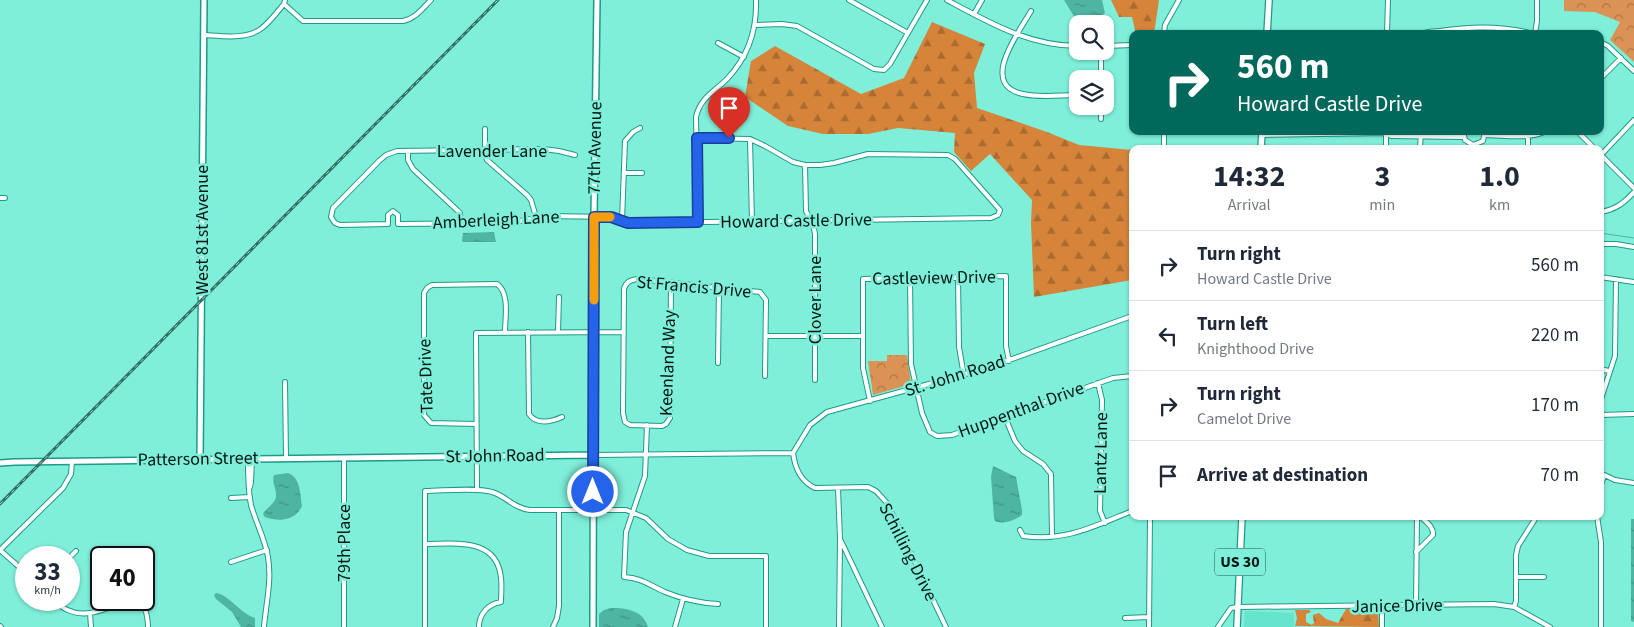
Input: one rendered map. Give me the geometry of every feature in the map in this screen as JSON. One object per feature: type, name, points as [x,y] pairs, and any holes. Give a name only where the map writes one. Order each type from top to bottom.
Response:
[{"type":"main road","points":[[1267,30],[1269,0]]},
{"type":"main road","name":"US 30","points":[[1237,627],[1242,520]]},
{"type":"street","name":"West 81st Avenue","points":[[200,459],[204,0]]},
{"type":"street","points":[[204,35],[244,36],[254,33],[262,28],[284,2],[303,21],[403,20],[416,16],[431,0]]},
{"type":"street","name":"77th Avenue","points":[[593,627],[594,217],[597,0]]},
{"type":"street","points":[[698,222],[696,117],[698,108],[702,101],[726,80],[744,57],[755,25],[756,0]]},
{"type":"street","points":[[849,0],[908,33]]},
{"type":"street","points":[[755,25],[782,24],[797,26],[874,69],[884,70],[890,64],[927,0]]},
{"type":"street","points":[[947,0],[1017,35],[1038,42],[1069,46]]},
{"type":"street","points":[[974,14],[982,0]]},
{"type":"street","points":[[1164,30],[1165,25],[1179,0]]},
{"type":"street","points":[[1387,30],[1388,0]]},
{"type":"street","points":[[1535,30],[1537,0]]},
{"type":"street","points":[[1031,11],[1005,58],[1002,67],[1002,78],[1007,86],[1015,92],[1025,95],[1069,95]]},
{"type":"street","points":[[1447,30],[1476,27],[1515,30]]},
{"type":"street","points":[[718,42],[744,57]]},
{"type":"street","points":[[1604,44],[1634,71]]},
{"type":"street","points":[[1114,46],[1129,45]]},
{"type":"street","points":[[1604,75],[1621,58]]},
{"type":"street","points":[[1604,150],[1634,120]]},
{"type":"street","points":[[622,221],[625,140],[640,128]]},
{"type":"street","points":[[485,129],[487,160],[527,195],[536,217]]},
{"type":"street","points":[[1390,135],[1406,135]]},
{"type":"street","points":[[1435,135],[1463,137],[1470,145]]},
{"type":"street","points":[[1476,145],[1480,143],[1484,135]]},
{"type":"street","points":[[1581,135],[1591,145]]},
{"type":"street","points":[[697,138],[750,139],[793,162],[805,165]]},
{"type":"street","points":[[750,139],[752,221]]},
{"type":"street","name":"Lavender Lane","points":[[340,225],[332,220],[330,214],[333,208],[386,155],[397,151],[543,150],[559,151],[575,156]]},
{"type":"street","points":[[408,151],[408,160],[413,169],[460,213],[462,223]]},
{"type":"street","name":"Howard Castle Drive","points":[[594,217],[611,217],[628,223],[991,218],[998,215],[1000,210],[955,159],[948,155],[868,154],[820,166],[805,165]]},
{"type":"street","points":[[1604,158],[1634,188]]},
{"type":"street","name":"Clover Lane","points":[[805,165],[806,211],[815,234],[815,380]]},
{"type":"street","points":[[624,173],[642,173]]},
{"type":"street","points":[[1604,211],[1615,208],[1634,192]]},
{"type":"street","points":[[0,198],[5,198]]},
{"type":"street","name":"Amberleigh Lane","points":[[388,224],[388,215],[393,212],[398,215],[398,224]]},
{"type":"street","name":"Amberleigh Lane","points":[[340,225],[514,222],[536,217],[594,217]]},
{"type":"street","points":[[1604,244],[1634,247]]},
{"type":"street","name":"Castleview Drive","points":[[862,336],[863,279],[1006,276],[1006,346],[1009,361]]},
{"type":"street","points":[[958,277],[959,348],[964,376]]},
{"type":"street","points":[[910,278],[911,358],[916,389]]},
{"type":"street","points":[[1604,278],[1634,282]]},
{"type":"street","name":"St Francis Drive","points":[[623,332],[624,289],[628,281],[637,279],[760,292],[766,300],[766,336]]},
{"type":"street","points":[[1604,390],[1616,345],[1616,279]]},
{"type":"street","name":"Keenland Way","points":[[647,425],[662,426],[670,418],[671,282]]},
{"type":"street","name":"Tate Drive","points":[[476,424],[431,424],[424,415],[424,293],[426,288],[432,284],[497,284],[505,294],[505,332]]},
{"type":"street","points":[[718,363],[719,288]]},
{"type":"street","points":[[558,332],[559,297]]},
{"type":"street","name":"St. John Road","points":[[793,453],[810,425],[827,412],[964,376],[1129,317]]},
{"type":"street","points":[[528,332],[529,414],[533,420],[537,421],[553,421],[562,417]]},
{"type":"street","points":[[477,490],[476,333],[623,332],[623,418],[630,425],[647,425],[645,476],[624,541],[624,577],[640,579],[683,599],[718,604]]},
{"type":"street","points":[[765,376],[766,336],[862,336],[864,368],[870,401]]},
{"type":"street","points":[[1604,369],[1610,371]]},
{"type":"street","name":"Huppenthal Drive","points":[[916,389],[922,413],[930,432],[937,436],[943,436],[952,435],[1006,417],[1098,383],[1121,376],[1129,376]]},
{"type":"street","points":[[285,382],[286,458]]},
{"type":"street","name":"Lantz Lane","points":[[1098,383],[1102,400],[1100,511],[1104,523]]},
{"type":"street","points":[[1604,415],[1634,414]]},
{"type":"street","points":[[1006,417],[1015,441],[1023,451],[1043,464],[1051,474],[1052,537]]},
{"type":"street","points":[[594,455],[793,453]]},
{"type":"street","name":"Schilling Drive","points":[[793,453],[796,469],[803,480],[810,486],[815,488],[868,488],[876,491],[887,503],[946,627]]},
{"type":"street","name":"St John Road","points":[[396,458],[594,455]]},
{"type":"street","name":"79th Place","points":[[344,458],[344,627]]},
{"type":"street","name":"Patterson Street","points":[[0,463],[396,458]]},
{"type":"street","points":[[250,459],[250,497],[267,550],[270,582],[264,627]]},
{"type":"street","points":[[15,563],[0,550],[67,483],[71,474],[72,461]]},
{"type":"street","points":[[1604,475],[1615,480],[1634,483]]},
{"type":"street","points":[[838,488],[840,539],[839,627]]},
{"type":"street","points":[[425,627],[425,491],[477,490],[494,492],[522,509],[618,510],[633,512],[646,518],[668,539],[687,550],[709,556],[766,556],[766,627]]},
{"type":"street","points":[[231,498],[250,497]]},
{"type":"street","points":[[553,627],[559,606],[559,510]]},
{"type":"street","points":[[1020,530],[1023,536],[1052,537],[1076,534],[1129,512]]},
{"type":"street","points":[[1149,627],[1150,520]]},
{"type":"street","points":[[1416,606],[1418,520]]},
{"type":"street","points":[[1416,552],[1433,535],[1433,529],[1423,520]]},
{"type":"street","points":[[1514,607],[1516,600],[1516,555],[1518,546],[1534,520]]},
{"type":"street","points":[[1598,520],[1601,542],[1600,627]]},
{"type":"street","points":[[840,539],[882,627]]},
{"type":"street","points":[[425,544],[467,544],[483,549],[494,559],[501,578],[501,602],[486,608],[479,627]]},
{"type":"street","points":[[231,562],[267,550]]},
{"type":"street","points":[[1516,577],[1544,577]]},
{"type":"street","points":[[675,627],[683,599]]},
{"type":"street","points":[[74,611],[90,613],[125,602],[136,601],[144,605],[147,610],[148,627]]},
{"type":"street","name":"Janice Drive","points":[[1238,607],[1494,604],[1514,607],[1550,627]]},
{"type":"street","points":[[1382,606],[1382,627]]},
{"type":"street","points":[[1218,627],[1231,608],[1238,607]]},
{"type":"street","points":[[90,613],[91,627]]},
{"type":"street","points":[[1124,618],[1149,617]]},
{"type":"shaded area","points":[[1245,611],[1294,613],[1294,627],[1244,627]]},
{"type":"green space","points":[[1111,0],[1159,0],[1155,30],[1135,30],[1132,17],[1119,17]]},
{"type":"green space","points":[[1564,0],[1634,0],[1634,62],[1610,40],[1620,22],[1595,12],[1564,11]]},
{"type":"green space","points":[[932,22],[985,44],[974,73],[977,108],[1079,145],[1129,150],[1129,281],[1034,297],[1032,200],[990,154],[971,171],[954,152],[955,133],[898,128],[868,134],[823,134],[788,126],[745,97],[751,61],[775,46],[861,94],[904,78]]},
{"type":"green space","points":[[887,355],[907,355],[911,384],[873,395],[868,361],[887,361]]},
{"type":"green space","points":[[1346,609],[1359,609],[1362,613],[1366,609],[1378,610],[1379,627],[1295,626],[1297,618],[1295,610],[1309,610],[1311,612],[1306,614],[1306,622],[1312,625],[1314,623],[1313,615],[1319,613],[1326,619],[1338,623]]},
{"type":"water","points":[[1064,0],[1102,0],[1105,13],[1103,15],[1073,15]]},
{"type":"water","points":[[494,232],[496,242],[462,241],[463,233]]},
{"type":"water","points":[[993,466],[1016,477],[1022,515],[1016,519],[1002,522],[995,521],[991,477]]},
{"type":"water","points":[[288,473],[298,482],[302,506],[295,515],[286,519],[276,520],[265,517],[263,514],[276,497],[274,475]]},
{"type":"water","points":[[1631,519],[1634,519],[1634,622],[1631,621]]},
{"type":"water","points":[[216,593],[221,594],[245,613],[255,618],[255,627],[241,627],[232,612],[216,599],[214,595]]},
{"type":"water","points":[[611,608],[633,611],[646,621],[648,627],[599,627],[599,614]]},
{"type":"waterway","points":[[1604,234],[1634,238]]},
{"type":"railway","points":[[0,504],[498,0]]},
{"type":"slow traffic","points":[[594,300],[594,217],[610,217]]},
{"type":"route","points":[[593,492],[594,217],[611,217],[628,223],[698,222],[697,138],[729,138]]}]
